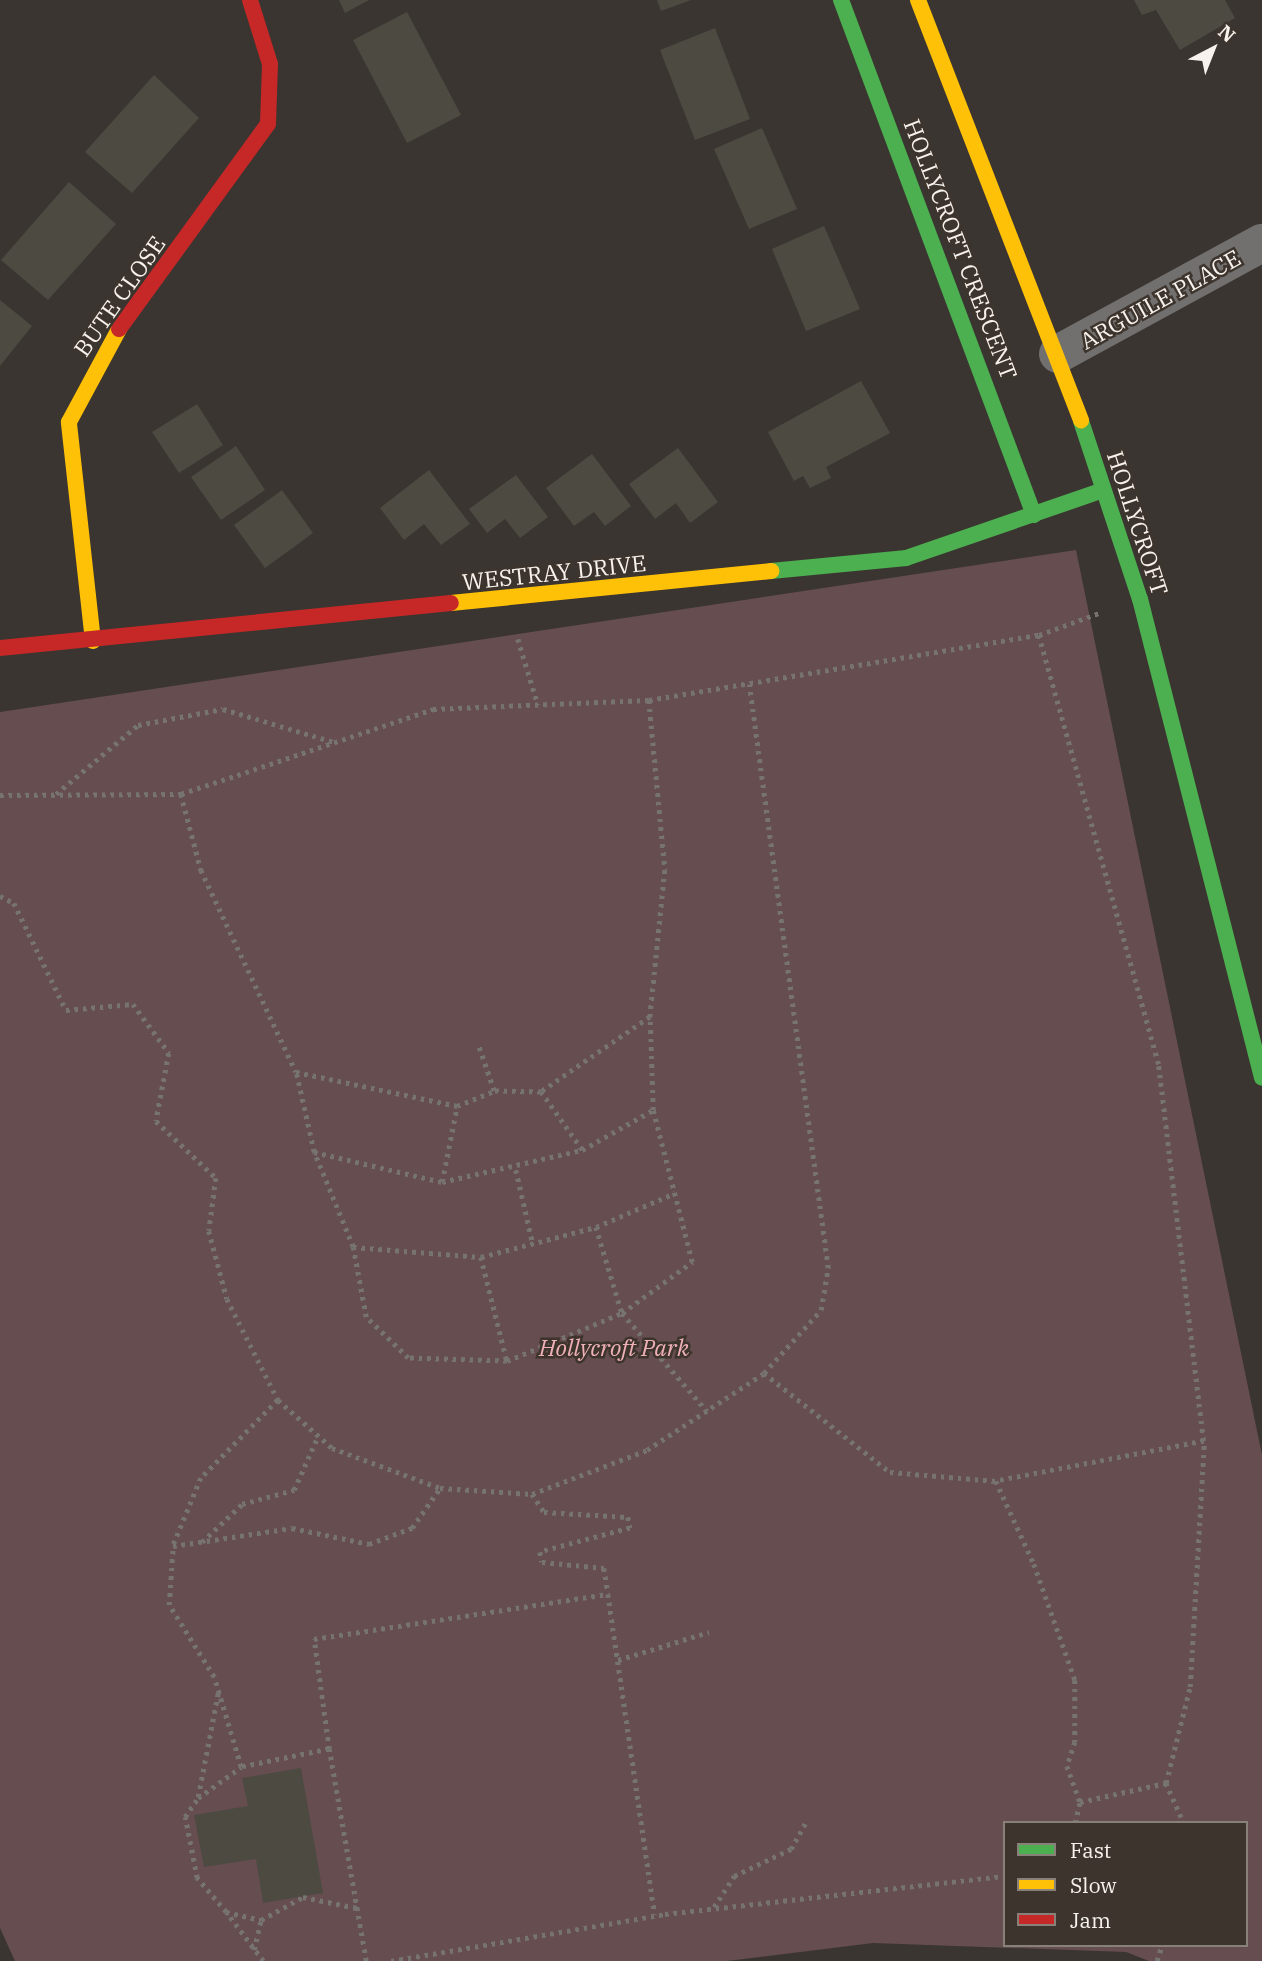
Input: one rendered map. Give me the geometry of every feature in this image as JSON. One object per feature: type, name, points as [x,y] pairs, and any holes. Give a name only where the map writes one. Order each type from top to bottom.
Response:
[{"type":"street","name":"BUTE CLOSE","points":[[93,641],[68,422],[105,348],[268,124],[270,64],[250,0]]},
{"type":"street","name":"HOLLYCROFT CRESCENT","points":[[841,0],[1034,515]]},
{"type":"street","name":"HOLLYCROFT","points":[[918,0],[1058,354],[1140,599],[1262,1078]]},
{"type":"street","name":"ARGUILE PLACE","points":[[1058,354],[1262,243]]},
{"type":"street","name":"WESTRAY DRIVE","points":[[0,648],[507,601],[906,558],[1103,490]]},
{"type":"path","points":[[0,795],[181,794],[433,709],[649,700],[1039,635],[1140,599]]},
{"type":"path","points":[[507,601],[538,705]]},
{"type":"path","points":[[1039,635],[1159,1066],[1204,1441],[1190,1687],[1166,1783],[1183,1821]]},
{"type":"path","points":[[0,896],[15,903],[66,1010],[133,1004],[169,1053],[156,1121],[216,1178],[209,1231],[227,1299],[278,1400],[331,1448],[440,1488],[531,1494],[647,1450],[764,1373],[821,1310],[828,1268],[749,684]]},
{"type":"path","points":[[181,794],[201,870],[296,1072],[313,1152],[353,1247],[366,1317],[408,1359],[507,1361],[622,1313],[692,1262],[653,1110],[650,1017],[665,870],[649,700]]},
{"type":"path","points":[[55,795],[138,725],[211,711],[223,709],[335,742]]},
{"type":"path","points":[[296,1072],[457,1106],[494,1091],[541,1093],[650,1017]]},
{"type":"path","points":[[478,1044],[494,1091]]},
{"type":"path","points":[[541,1093],[582,1150]]},
{"type":"path","points":[[442,1182],[457,1106]]},
{"type":"path","points":[[313,1152],[442,1182],[516,1170],[582,1150],[653,1110]]},
{"type":"path","points":[[516,1170],[533,1244]]},
{"type":"path","points":[[353,1247],[481,1257],[596,1227],[675,1193]]},
{"type":"path","points":[[596,1227],[622,1313],[707,1411]]},
{"type":"path","points":[[481,1257],[507,1361]]},
{"type":"path","points":[[764,1373],[890,1472],[996,1481],[1204,1441]]},
{"type":"path","points":[[241,1767],[219,1690],[169,1605],[173,1546],[201,1478],[278,1400]]},
{"type":"path","points":[[201,1543],[242,1504],[294,1490],[318,1436]]},
{"type":"path","points":[[996,1481],[1034,1564],[1075,1680],[1075,1742],[1067,1766],[1080,1802],[1075,1821]]},
{"type":"path","points":[[173,1546],[292,1528],[369,1544],[412,1528],[440,1488]]},
{"type":"path","points":[[531,1494],[544,1512],[628,1517],[630,1528],[540,1552],[542,1562],[604,1568],[655,1915]]},
{"type":"path","points":[[366,1961],[329,1749],[314,1639],[608,1594]]},
{"type":"path","points":[[618,1660],[709,1632]]},
{"type":"path","points":[[198,1798],[219,1690]]},
{"type":"path","points":[[263,1961],[198,1878],[185,1817],[198,1798],[241,1767],[329,1749]]},
{"type":"path","points":[[1080,1802],[1166,1783]]},
{"type":"path","points":[[713,1908],[734,1876],[791,1849],[806,1822]]},
{"type":"path","points":[[391,1961],[655,1915],[1003,1876]]},
{"type":"path","points":[[226,1912],[261,1920],[303,1897],[357,1908]]},
{"type":"path","points":[[254,1950],[261,1920]]},
{"type":"green space","name":"Hollycroft Park","points":[[1076,550],[1262,1455],[1262,1961],[1149,1961],[1126,1952],[873,1943],[727,1961],[15,1961],[0,1928],[0,712]]},
{"type":"building","points":[[339,0],[369,0],[345,13]]},
{"type":"building","points":[[657,0],[691,0],[661,11]]},
{"type":"building","points":[[1134,0],[1225,0],[1235,18],[1180,50],[1156,10],[1142,15]]},
{"type":"building","points":[[407,12],[461,115],[407,143],[353,40]]},
{"type":"building","points":[[715,28],[750,119],[695,140],[660,50]]},
{"type":"building","points":[[154,75],[199,118],[132,193],[85,152]]},
{"type":"building","points":[[762,128],[797,209],[749,229],[714,149]]},
{"type":"building","points":[[69,182],[116,224],[48,300],[1,260]]},
{"type":"building","points":[[824,226],[860,309],[806,331],[772,249]]},
{"type":"building","points":[[0,300],[32,326],[0,366]]},
{"type":"building","points":[[861,381],[890,433],[826,467],[831,478],[810,488],[803,476],[794,481],[768,432]]},
{"type":"building","points":[[197,404],[223,445],[179,473],[152,432]]},
{"type":"building","points":[[236,446],[265,490],[221,520],[191,477]]},
{"type":"building","points":[[678,448],[718,502],[690,523],[676,503],[655,519],[629,484]]},
{"type":"building","points":[[592,454],[631,506],[605,526],[594,512],[574,526],[546,488]]},
{"type":"building","points":[[429,470],[470,524],[441,545],[424,524],[404,540],[380,508]]},
{"type":"building","points":[[516,475],[548,517],[520,538],[505,519],[487,533],[469,509]]},
{"type":"building","points":[[282,490],[313,533],[265,568],[234,525]]},
{"type":"building","points":[[301,1768],[323,1893],[263,1903],[256,1859],[204,1867],[194,1815],[248,1806],[242,1778]]},
{"type":"traffic: fast","points":[[841,0],[1034,515]]},
{"type":"traffic: fast","points":[[1081,421],[1140,599],[1262,1078]]},
{"type":"traffic: fast","points":[[771,571],[906,558],[1103,490]]},
{"type":"traffic: slow","points":[[918,0],[1081,421]]},
{"type":"traffic: slow","points":[[93,641],[69,422],[119,329]]},
{"type":"traffic: slow","points":[[451,603],[771,571]]},
{"type":"traffic: jam","points":[[119,329],[268,124],[270,64],[250,0]]},
{"type":"traffic: jam","points":[[0,648],[451,603]]}]
